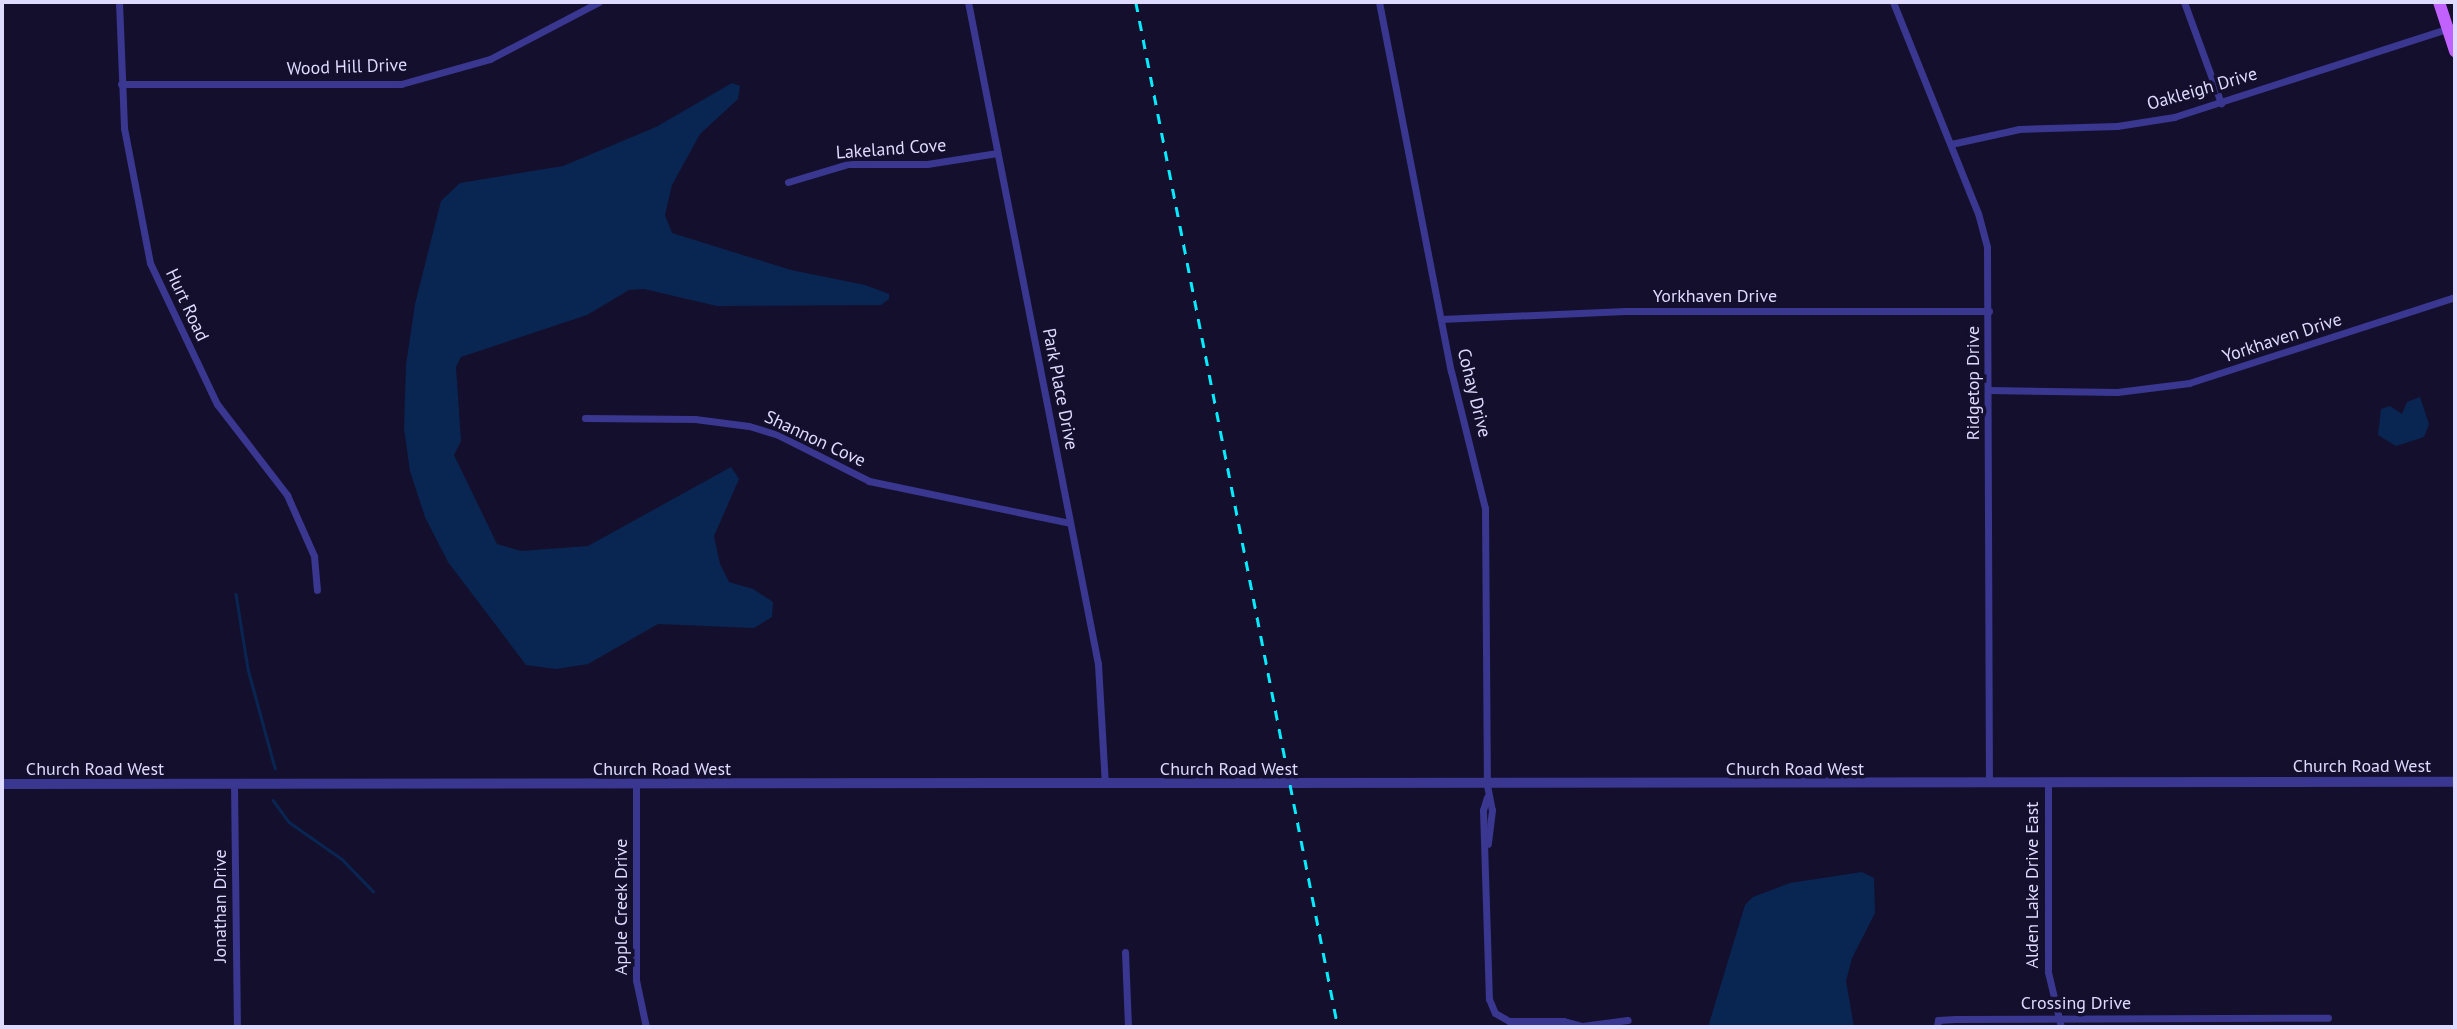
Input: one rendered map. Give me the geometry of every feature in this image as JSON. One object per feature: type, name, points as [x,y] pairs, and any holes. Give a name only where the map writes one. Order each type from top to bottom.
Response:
[{"type":"main road","points":[[2439,2],[2451,27],[2455,51]]},
{"type":"street","name":"Hurt Road","points":[[119,2],[121,84],[129,171],[150,263],[217,404],[287,495],[314,556],[317,590]]},
{"type":"street","name":"Wood Hill Drive","points":[[121,84],[401,84],[490,59],[599,2]]},
{"type":"street","name":"Park Place Drive","points":[[968,2],[1098,664],[1105,784]]},
{"type":"street","name":"Cohay Drive","points":[[1379,2],[1441,319],[1487,521],[1487,785],[1492,810],[1488,844],[1492,1008],[1509,1021],[1563,1021],[1583,1027]]},
{"type":"street","name":"Ridgetop Drive","points":[[1893,2],[1984,231],[1989,311],[1989,783]]},
{"type":"street","points":[[2183,2],[2221,103]]},
{"type":"street","name":"Oakleigh Drive","points":[[1951,144],[2019,129],[2131,125],[2221,103],[2451,27]]},
{"type":"street","name":"Lakeland Cove","points":[[788,182],[848,164],[927,164],[997,153]]},
{"type":"street","name":"Yorkhaven Drive","points":[[1988,390],[2117,392],[2189,383],[2455,297]]},
{"type":"street","name":"Yorkhaven Drive","points":[[1441,319],[1612,312],[1989,311]]},
{"type":"street","name":"Shannon Cove","points":[[586,418],[695,419],[749,426],[778,435],[869,481],[1070,523]]},
{"type":"street","name":"Church Road West","points":[[2,784],[1487,785],[2455,782]]},
{"type":"street","name":"Alden Lake Drive East","points":[[2048,783],[2048,972],[2060,1023]]},
{"type":"street","name":"Jonathan Drive","points":[[234,785],[237,1027]]},
{"type":"street","name":"Apple Creek Drive","points":[[636,785],[637,987],[646,1027]]},
{"type":"street","points":[[1125,953],[1128,1027]]},
{"type":"street","name":"Crossing Drive","points":[[1937,1024],[2214,1023],[2328,1018]]},
{"type":"street","points":[[1583,1027],[1629,1020]]},
{"type":"water","points":[[732,83],[740,86],[738,99],[700,134],[672,185],[665,215],[672,233],[791,270],[865,285],[889,294],[889,299],[881,305],[717,306],[644,289],[629,290],[587,315],[461,357],[456,367],[461,441],[454,455],[497,544],[521,551],[588,546],[731,467],[739,479],[714,536],[720,564],[729,582],[753,589],[773,602],[772,617],[754,628],[658,624],[588,664],[556,669],[526,665],[448,562],[425,517],[410,471],[404,429],[406,365],[415,304],[441,201],[460,183],[563,166],[656,127]]},
{"type":"water","points":[[2420,397],[2429,424],[2424,437],[2396,446],[2378,435],[2381,409],[2390,406],[2402,414],[2407,402]]},
{"type":"water","points":[[1862,872],[1874,878],[1875,913],[1852,958],[1846,981],[1854,1027],[1708,1027],[1745,905],[1753,897],[1790,883]]},
{"type":"waterway","points":[[236,594],[248,669],[275,768]]},
{"type":"waterway","points":[[273,800],[289,822],[342,859],[373,891]]},
{"type":"railway","points":[[1136,2],[1338,1027]]}]
